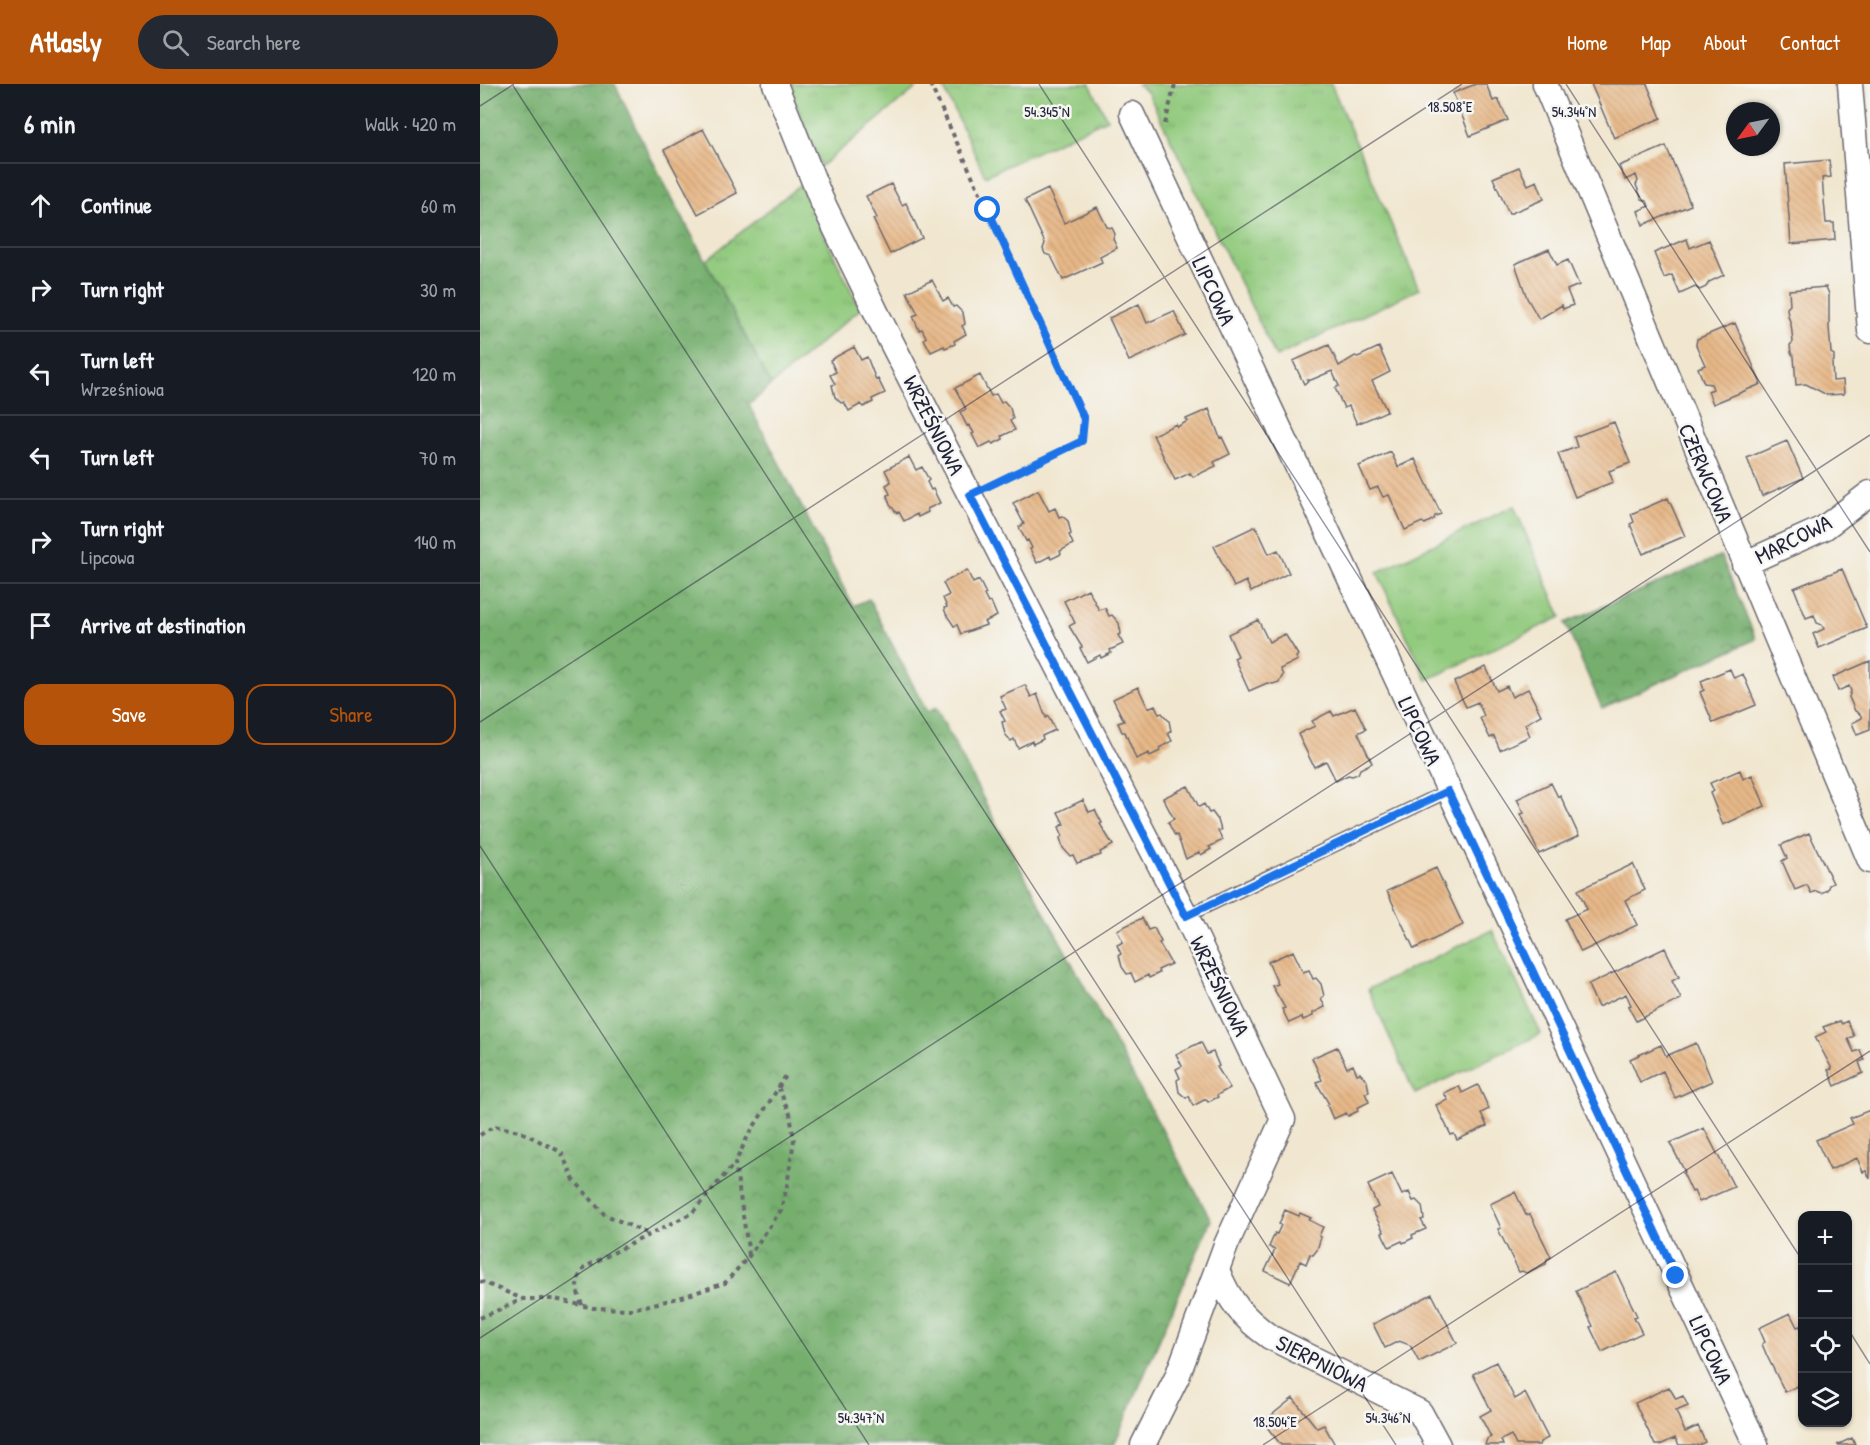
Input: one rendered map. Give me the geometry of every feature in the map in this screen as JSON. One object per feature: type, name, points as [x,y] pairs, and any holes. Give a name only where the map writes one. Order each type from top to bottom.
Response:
[{"type":"street","name":"WRZEŚNIOWA","points":[[775,84],[821,200],[1186,916],[1283,1119],[1216,1270],[1177,1377],[1143,1445]]},
{"type":"street","name":"CZERWCOWA","points":[[1545,84],[1870,861]]},
{"type":"street","points":[[1850,84],[1870,332]]},
{"type":"street","name":"LIPCOWA","points":[[1132,114],[1756,1445]]},
{"type":"street","name":"MARCOWA","points":[[1744,564],[1824,528],[1870,493]]},
{"type":"street","name":"SIERPNIOWA","points":[[1216,1270],[1226,1294],[1251,1324],[1270,1337],[1420,1412],[1438,1445]]},
{"type":"lane","points":[[1186,916],[1448,791]]},
{"type":"path","points":[[930,84],[1084,419],[1082,441],[970,495]]},
{"type":"path","points":[[582,1305],[577,1290],[577,1278],[585,1267],[692,1213],[735,1163],[748,1136],[787,1074]]},
{"type":"path","points":[[480,1281],[523,1299],[555,1299],[593,1308],[632,1309],[679,1298],[724,1283],[749,1256],[781,1210],[794,1140],[790,1114],[779,1089]]},
{"type":"path","points":[[480,1136],[494,1126],[519,1131],[561,1152],[574,1180],[604,1214],[649,1234]]},
{"type":"path","points":[[735,1163],[749,1256]]},
{"type":"path","points":[[480,1318],[523,1299]]},
{"type":"green space","points":[[480,84],[615,84],[641,139],[771,385],[749,405],[853,606],[869,599],[927,712],[936,708],[1211,1220],[1114,1445],[480,1445]]},
{"type":"green space","points":[[788,84],[921,84],[821,166]]},
{"type":"green space","points":[[942,84],[1090,84],[1107,119],[985,176]]},
{"type":"green space","points":[[1137,84],[1331,84],[1419,289],[1276,357],[1148,93]]},
{"type":"green space","points":[[800,185],[860,309],[771,385],[705,261]]},
{"type":"green space","points":[[1514,506],[1561,617],[1427,680],[1377,572]]},
{"type":"green space","points":[[1721,556],[1756,639],[1602,708],[1565,623]]},
{"type":"green space","points":[[1492,930],[1541,1034],[1415,1094],[1368,989]]},
{"type":"building","points":[[1476,84],[1486,84],[1493,101],[1498,99],[1508,120],[1470,136],[1453,93]]},
{"type":"building","points":[[1591,84],[1647,84],[1661,118],[1614,138]]},
{"type":"building","points":[[703,129],[737,193],[698,214],[664,150]]},
{"type":"building","points":[[1666,146],[1691,205],[1643,225],[1638,211],[1649,206],[1647,201],[1642,199],[1636,185],[1638,181],[1636,175],[1625,180],[1619,166]]},
{"type":"building","points":[[1829,160],[1831,177],[1822,178],[1826,223],[1834,223],[1835,240],[1791,244],[1785,164]]},
{"type":"building","points":[[1519,167],[1528,185],[1537,181],[1544,199],[1509,214],[1493,178]]},
{"type":"building","points":[[891,184],[902,205],[906,203],[922,238],[890,254],[873,219],[877,218],[866,196]]},
{"type":"building","points":[[1048,189],[1064,223],[1097,207],[1107,227],[1112,228],[1115,234],[1113,239],[1117,248],[1100,257],[1102,262],[1063,280],[1051,256],[1045,254],[1043,249],[1045,243],[1025,200]]},
{"type":"building","points":[[1687,239],[1690,248],[1709,240],[1724,275],[1709,282],[1700,290],[1695,287],[1680,294],[1672,275],[1664,278],[1654,253]]},
{"type":"building","points":[[1549,249],[1557,265],[1568,260],[1579,285],[1567,290],[1573,305],[1563,309],[1562,305],[1539,319],[1527,298],[1515,264]]},
{"type":"building","points":[[932,280],[943,301],[948,298],[953,307],[956,306],[963,313],[965,324],[962,326],[966,334],[954,341],[955,344],[931,352],[922,329],[919,330],[913,316],[918,314],[907,292]]},
{"type":"building","points":[[1826,287],[1829,294],[1831,353],[1834,355],[1833,381],[1843,380],[1844,394],[1827,395],[1806,384],[1796,385],[1794,356],[1790,345],[1793,342],[1791,324],[1787,308],[1790,305],[1789,290]]},
{"type":"building","points":[[1139,304],[1147,323],[1174,311],[1185,335],[1129,361],[1109,318]]},
{"type":"building","points":[[1735,323],[1761,384],[1713,404],[1708,391],[1713,389],[1711,384],[1704,383],[1698,368],[1705,365],[1696,345],[1697,339]]},
{"type":"building","points":[[1329,345],[1339,366],[1355,356],[1358,357],[1379,347],[1390,372],[1372,381],[1387,411],[1357,424],[1349,406],[1344,408],[1335,388],[1339,386],[1332,371],[1308,380],[1304,384],[1293,361]]},
{"type":"building","points":[[854,347],[861,360],[867,357],[876,380],[878,379],[885,393],[872,399],[873,402],[863,407],[861,404],[849,411],[844,402],[841,403],[835,397],[832,385],[835,384],[830,375],[836,372],[830,360]]},
{"type":"building","points":[[980,375],[991,396],[996,394],[1001,403],[1004,401],[1010,408],[1013,419],[1010,421],[1015,430],[1002,436],[1003,439],[993,444],[991,442],[979,448],[972,434],[974,433],[969,425],[967,426],[960,412],[966,409],[955,388]]},
{"type":"building","points":[[1209,409],[1220,438],[1222,437],[1230,454],[1214,462],[1216,466],[1193,477],[1190,473],[1175,480],[1153,435],[1176,424],[1177,427],[1188,421],[1186,419]]},
{"type":"building","points":[[1614,422],[1630,463],[1609,471],[1613,482],[1575,497],[1558,454],[1577,447],[1574,437]]},
{"type":"building","points":[[1787,441],[1803,478],[1762,496],[1747,458]]},
{"type":"building","points":[[1391,452],[1398,467],[1415,459],[1441,514],[1425,524],[1422,522],[1405,530],[1389,495],[1383,497],[1378,487],[1370,490],[1359,466]]},
{"type":"building","points":[[909,457],[916,470],[922,467],[931,490],[933,489],[940,503],[927,509],[928,512],[918,517],[917,514],[904,521],[899,512],[897,513],[890,505],[887,495],[890,494],[886,485],[891,482],[885,470]]},
{"type":"building","points":[[1038,490],[1049,511],[1055,508],[1059,517],[1062,516],[1068,521],[1071,534],[1069,535],[1073,544],[1060,551],[1061,554],[1051,559],[1050,556],[1037,563],[1028,540],[1026,541],[1019,527],[1024,524],[1013,503]]},
{"type":"building","points":[[1668,498],[1685,536],[1643,554],[1630,524],[1634,522],[1631,514]]},
{"type":"building","points":[[1256,526],[1269,554],[1278,550],[1289,573],[1251,592],[1246,581],[1234,587],[1214,546]]},
{"type":"building","points":[[1842,569],[1867,628],[1819,648],[1813,634],[1824,629],[1817,623],[1814,615],[1806,618],[1794,588]]},
{"type":"building","points":[[967,570],[973,583],[979,580],[988,603],[991,602],[997,616],[984,622],[986,625],[961,634],[957,625],[954,626],[946,614],[944,608],[947,607],[943,598],[949,595],[943,583]]},
{"type":"building","points":[[1088,589],[1099,610],[1105,608],[1109,616],[1112,615],[1119,623],[1121,634],[1118,635],[1123,644],[1110,650],[1111,653],[1101,658],[1100,655],[1087,662],[1080,648],[1082,647],[1069,626],[1075,623],[1064,601]]},
{"type":"building","points":[[1258,620],[1269,642],[1285,634],[1298,655],[1296,657],[1298,660],[1280,669],[1283,675],[1279,682],[1267,683],[1249,691],[1234,658],[1238,656],[1228,634]]},
{"type":"building","points":[[1870,661],[1870,730],[1857,735],[1852,723],[1862,718],[1855,711],[1849,697],[1851,691],[1849,686],[1838,691],[1833,677]]},
{"type":"building","points":[[1486,667],[1497,691],[1507,686],[1512,697],[1528,689],[1541,715],[1525,724],[1530,736],[1500,750],[1494,736],[1490,738],[1480,718],[1484,716],[1478,702],[1466,707],[1454,682]]},
{"type":"building","points":[[1730,669],[1734,678],[1743,674],[1756,705],[1713,723],[1700,692],[1704,690],[1701,681]]},
{"type":"building","points":[[1025,685],[1031,697],[1037,694],[1046,718],[1048,716],[1055,730],[1042,736],[1043,739],[1033,744],[1032,741],[1018,748],[1014,739],[1011,741],[1005,734],[1002,722],[1005,721],[1000,711],[1006,709],[1000,696]]},
{"type":"building","points":[[1138,687],[1148,708],[1155,705],[1159,714],[1162,713],[1169,721],[1171,731],[1168,733],[1172,741],[1150,756],[1149,753],[1136,759],[1125,732],[1122,732],[1118,723],[1124,721],[1113,699]]},
{"type":"building","points":[[1355,707],[1366,729],[1358,733],[1372,763],[1360,769],[1358,774],[1348,775],[1336,781],[1326,761],[1314,767],[1298,734],[1315,726],[1312,721],[1331,711],[1334,716]]},
{"type":"building","points":[[1740,770],[1743,779],[1752,775],[1765,806],[1723,825],[1710,793],[1714,791],[1710,783]]},
{"type":"building","points":[[1551,783],[1558,797],[1560,795],[1579,836],[1539,854],[1521,814],[1524,813],[1517,799]]},
{"type":"building","points":[[1188,786],[1199,807],[1204,804],[1209,813],[1212,812],[1218,820],[1221,830],[1218,831],[1223,840],[1209,847],[1211,849],[1201,855],[1199,852],[1186,859],[1177,835],[1175,836],[1168,822],[1174,819],[1163,798]]},
{"type":"building","points":[[1083,800],[1089,812],[1095,810],[1102,823],[1100,824],[1113,845],[1100,852],[1101,855],[1077,863],[1073,855],[1070,856],[1063,848],[1060,838],[1063,836],[1059,827],[1064,824],[1058,812]]},
{"type":"building","points":[[1809,833],[1833,883],[1821,893],[1816,891],[1811,893],[1807,885],[1795,890],[1782,861],[1787,858],[1781,845]]},
{"type":"building","points":[[1633,864],[1645,890],[1625,900],[1637,925],[1581,952],[1565,919],[1587,909],[1578,890]]},
{"type":"building","points":[[1436,868],[1463,925],[1414,949],[1387,891]]},
{"type":"building","points":[[1142,918],[1148,930],[1154,928],[1161,942],[1159,943],[1171,964],[1158,970],[1159,973],[1149,978],[1148,975],[1135,982],[1131,973],[1127,974],[1122,967],[1119,955],[1121,954],[1117,945],[1123,942],[1117,930]]},
{"type":"building","points":[[1665,948],[1679,977],[1672,981],[1681,999],[1636,1021],[1628,1006],[1631,1005],[1626,994],[1598,1007],[1588,985]]},
{"type":"building","points":[[1293,951],[1303,972],[1309,970],[1313,979],[1316,978],[1321,984],[1324,996],[1321,998],[1325,1007],[1313,1013],[1313,1016],[1303,1020],[1302,1017],[1289,1023],[1282,1009],[1285,1008],[1272,986],[1278,984],[1268,962]]},
{"type":"building","points":[[1840,1021],[1842,1024],[1847,1021],[1854,1036],[1848,1039],[1854,1052],[1860,1050],[1864,1060],[1859,1062],[1863,1073],[1835,1086],[1828,1070],[1832,1069],[1815,1037],[1826,1032],[1823,1027]]},
{"type":"building","points":[[1201,1042],[1207,1054],[1213,1052],[1219,1066],[1217,1067],[1230,1088],[1208,1102],[1206,1099],[1193,1106],[1189,1096],[1186,1098],[1179,1092],[1177,1080],[1180,1078],[1176,1069],[1182,1066],[1176,1054]]},
{"type":"building","points":[[1696,1043],[1712,1081],[1675,1098],[1663,1071],[1640,1082],[1630,1059],[1661,1045],[1666,1056]]},
{"type":"building","points":[[1337,1047],[1347,1068],[1353,1065],[1357,1074],[1360,1073],[1367,1081],[1369,1092],[1365,1093],[1369,1102],[1348,1116],[1346,1113],[1333,1119],[1327,1105],[1329,1104],[1316,1082],[1322,1080],[1312,1058]]},
{"type":"building","points":[[1478,1085],[1489,1109],[1481,1113],[1487,1126],[1457,1140],[1454,1134],[1451,1135],[1436,1105],[1448,1100],[1444,1093],[1459,1086],[1462,1093]]},
{"type":"building","points":[[1870,1110],[1870,1179],[1866,1171],[1863,1172],[1857,1158],[1830,1170],[1816,1140],[1853,1124],[1850,1118]]},
{"type":"building","points":[[1704,1128],[1734,1187],[1699,1202],[1694,1191],[1692,1192],[1683,1173],[1685,1172],[1670,1143]]},
{"type":"building","points":[[1392,1174],[1402,1195],[1409,1192],[1413,1201],[1416,1200],[1422,1206],[1424,1219],[1421,1220],[1426,1229],[1412,1235],[1413,1238],[1403,1243],[1402,1241],[1389,1247],[1372,1210],[1378,1207],[1368,1185]]},
{"type":"building","points":[[1515,1192],[1526,1215],[1530,1214],[1551,1257],[1547,1259],[1546,1264],[1526,1273],[1519,1272],[1498,1229],[1501,1228],[1490,1204]]},
{"type":"building","points":[[1285,1210],[1299,1216],[1300,1213],[1323,1227],[1317,1250],[1313,1255],[1310,1254],[1306,1264],[1300,1261],[1290,1283],[1265,1271],[1275,1250],[1269,1247],[1281,1225],[1279,1224]]},
{"type":"building","points":[[1616,1272],[1637,1316],[1634,1317],[1642,1333],[1602,1352],[1590,1327],[1593,1326],[1576,1291]]},
{"type":"building","points":[[1432,1294],[1457,1343],[1419,1362],[1410,1345],[1399,1341],[1385,1348],[1373,1324]]},
{"type":"building","points":[[1790,1313],[1798,1327],[1798,1386],[1785,1392],[1762,1344],[1765,1342],[1759,1328]]},
{"type":"building","points":[[1496,1362],[1515,1399],[1525,1393],[1548,1438],[1539,1445],[1516,1445],[1511,1435],[1501,1440],[1503,1445],[1485,1445],[1487,1439],[1491,1437],[1480,1416],[1491,1410],[1473,1374]]},
{"type":"building","points":[[1669,1387],[1676,1399],[1683,1396],[1688,1406],[1676,1411],[1685,1432],[1698,1426],[1705,1442],[1699,1445],[1679,1445],[1675,1438],[1655,1445],[1635,1403]]},
{"type":"building","points":[[1293,1398],[1317,1428],[1324,1425],[1335,1445],[1281,1445],[1263,1422]]},
{"type":"building","points":[[1852,1438],[1855,1445],[1837,1445]]},
{"type":"route","points":[[988,210],[1084,419],[1082,441],[970,495],[1186,916],[1448,791],[1676,1276]]}]
